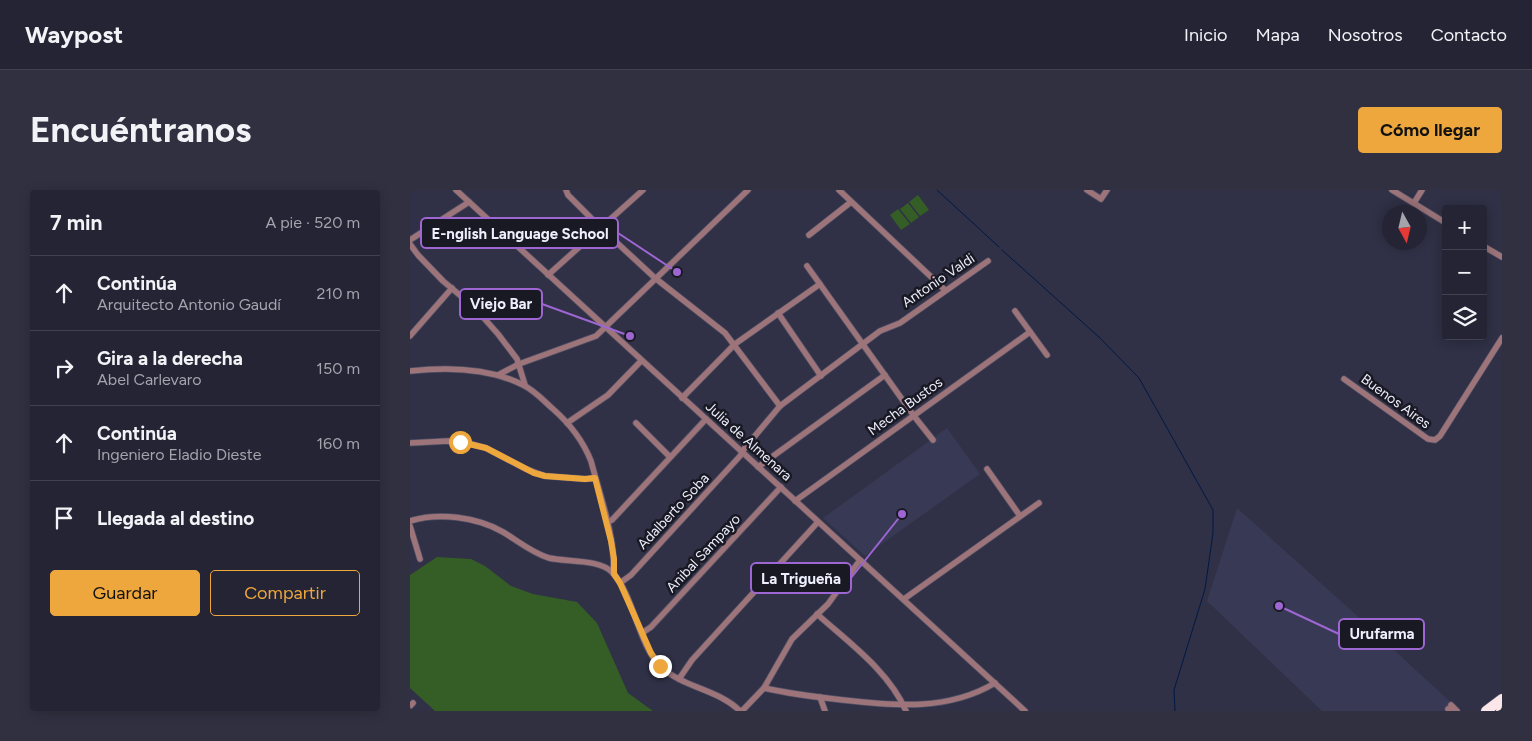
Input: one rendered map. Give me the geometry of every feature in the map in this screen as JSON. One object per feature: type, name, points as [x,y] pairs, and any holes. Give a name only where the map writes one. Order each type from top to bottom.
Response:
[{"type":"highway","points":[[1486,711],[1502,699]]},
{"type":"street","name":"Julia de Almenara","points":[[456,190],[1025,711]]},
{"type":"street","points":[[566,190],[568,195],[601,228],[655,278],[717,325],[735,344],[780,406]]},
{"type":"street","points":[[548,275],[643,190]]},
{"type":"street","points":[[498,375],[519,364],[596,336],[748,190]]},
{"type":"street","points":[[839,190],[946,290]]},
{"type":"street","points":[[1087,190],[1101,199],[1107,190]]},
{"type":"street","points":[[1392,190],[1442,221]]},
{"type":"street","points":[[1414,204],[1422,190]]},
{"type":"street","points":[[410,240],[469,202]]},
{"type":"street","points":[[809,235],[851,202]]},
{"type":"street","points":[[410,244],[427,265],[474,307],[498,334],[519,364],[525,385]]},
{"type":"street","points":[[1487,248],[1502,257]]},
{"type":"street","name":"Antonio Valdi","points":[[821,376],[880,331],[900,323],[988,262]]},
{"type":"street","points":[[807,266],[933,440]]},
{"type":"street","points":[[682,398],[735,344],[820,284]]},
{"type":"street","points":[[410,336],[452,288]]},
{"type":"street","points":[[1016,310],[1047,356]]},
{"type":"street","points":[[778,313],[821,376]]},
{"type":"street","name":"Mecha Bustos","points":[[795,501],[1030,332]]},
{"type":"street","name":"Buenos Aires","points":[[1344,379],[1428,439],[1435,440],[1440,436],[1502,338]]},
{"type":"street","points":[[568,423],[608,395],[642,361]]},
{"type":"street","points":[[410,371],[459,370],[498,375],[525,385],[568,423],[588,452],[607,522],[614,559],[614,574]]},
{"type":"street","points":[[758,467],[885,375]]},
{"type":"street","name":"Adalberto Soba","points":[[620,583],[631,575],[740,456],[780,406],[821,376]]},
{"type":"street","points":[[607,522],[612,520],[706,419]]},
{"type":"street","points":[[636,424],[670,457]]},
{"type":"street","points":[[410,443],[448,441],[468,443],[486,448],[534,473],[545,476],[595,478]]},
{"type":"street","points":[[987,469],[1020,516]]},
{"type":"street","name":"Anibal Sampayo","points":[[642,633],[658,620],[781,487]]},
{"type":"street","points":[[904,599],[1039,503]]},
{"type":"street","points":[[410,521],[420,518],[446,517],[470,520],[500,531],[541,555],[596,564],[609,569],[620,583],[656,662],[679,679],[721,698],[741,711],[764,688],[792,639],[828,604],[860,560]]},
{"type":"street","points":[[679,679],[692,660],[818,522]]},
{"type":"street","points":[[410,526],[420,559]]},
{"type":"street","points":[[817,614],[880,672],[892,686],[905,708]]},
{"type":"street","points":[[764,688],[905,708],[954,700],[980,692],[995,683]]},
{"type":"street","points":[[820,697],[825,711]]},
{"type":"street","points":[[1449,708],[1457,711]]},
{"type":"shaded area","points":[[947,428],[980,474],[865,556],[823,518]]},
{"type":"shaded area","points":[[1237,508],[1458,709],[1456,711],[1322,711],[1207,601]]},
{"type":"green space","points":[[918,195],[929,210],[920,216],[909,202]]},
{"type":"green space","points":[[908,203],[919,217],[911,223],[900,209]]},
{"type":"green space","points":[[898,209],[910,224],[901,230],[890,215]]},
{"type":"green space","points":[[437,557],[471,559],[485,566],[511,586],[533,594],[577,602],[597,623],[628,693],[653,711],[435,711],[410,688],[410,575]]},
{"type":"waterway","points":[[937,190],[999,247]]},
{"type":"waterway","points":[[1002,250],[1100,338],[1139,378],[1213,510],[1213,533],[1205,589],[1174,690],[1175,711]]},
{"type":"place","name":"E-nglish Language School","points":[[677,272]]},
{"type":"place","name":"Viejo Bar","points":[[630,336]]},
{"type":"place","name":"La Trigueña","points":[[902,514]]},
{"type":"place","name":"Urufarma","points":[[1279,606]]},
{"type":"route","points":[[460,442],[486,448],[534,473],[545,476],[595,478],[611,541],[614,574],[620,583],[653,658],[660,666]]}]
